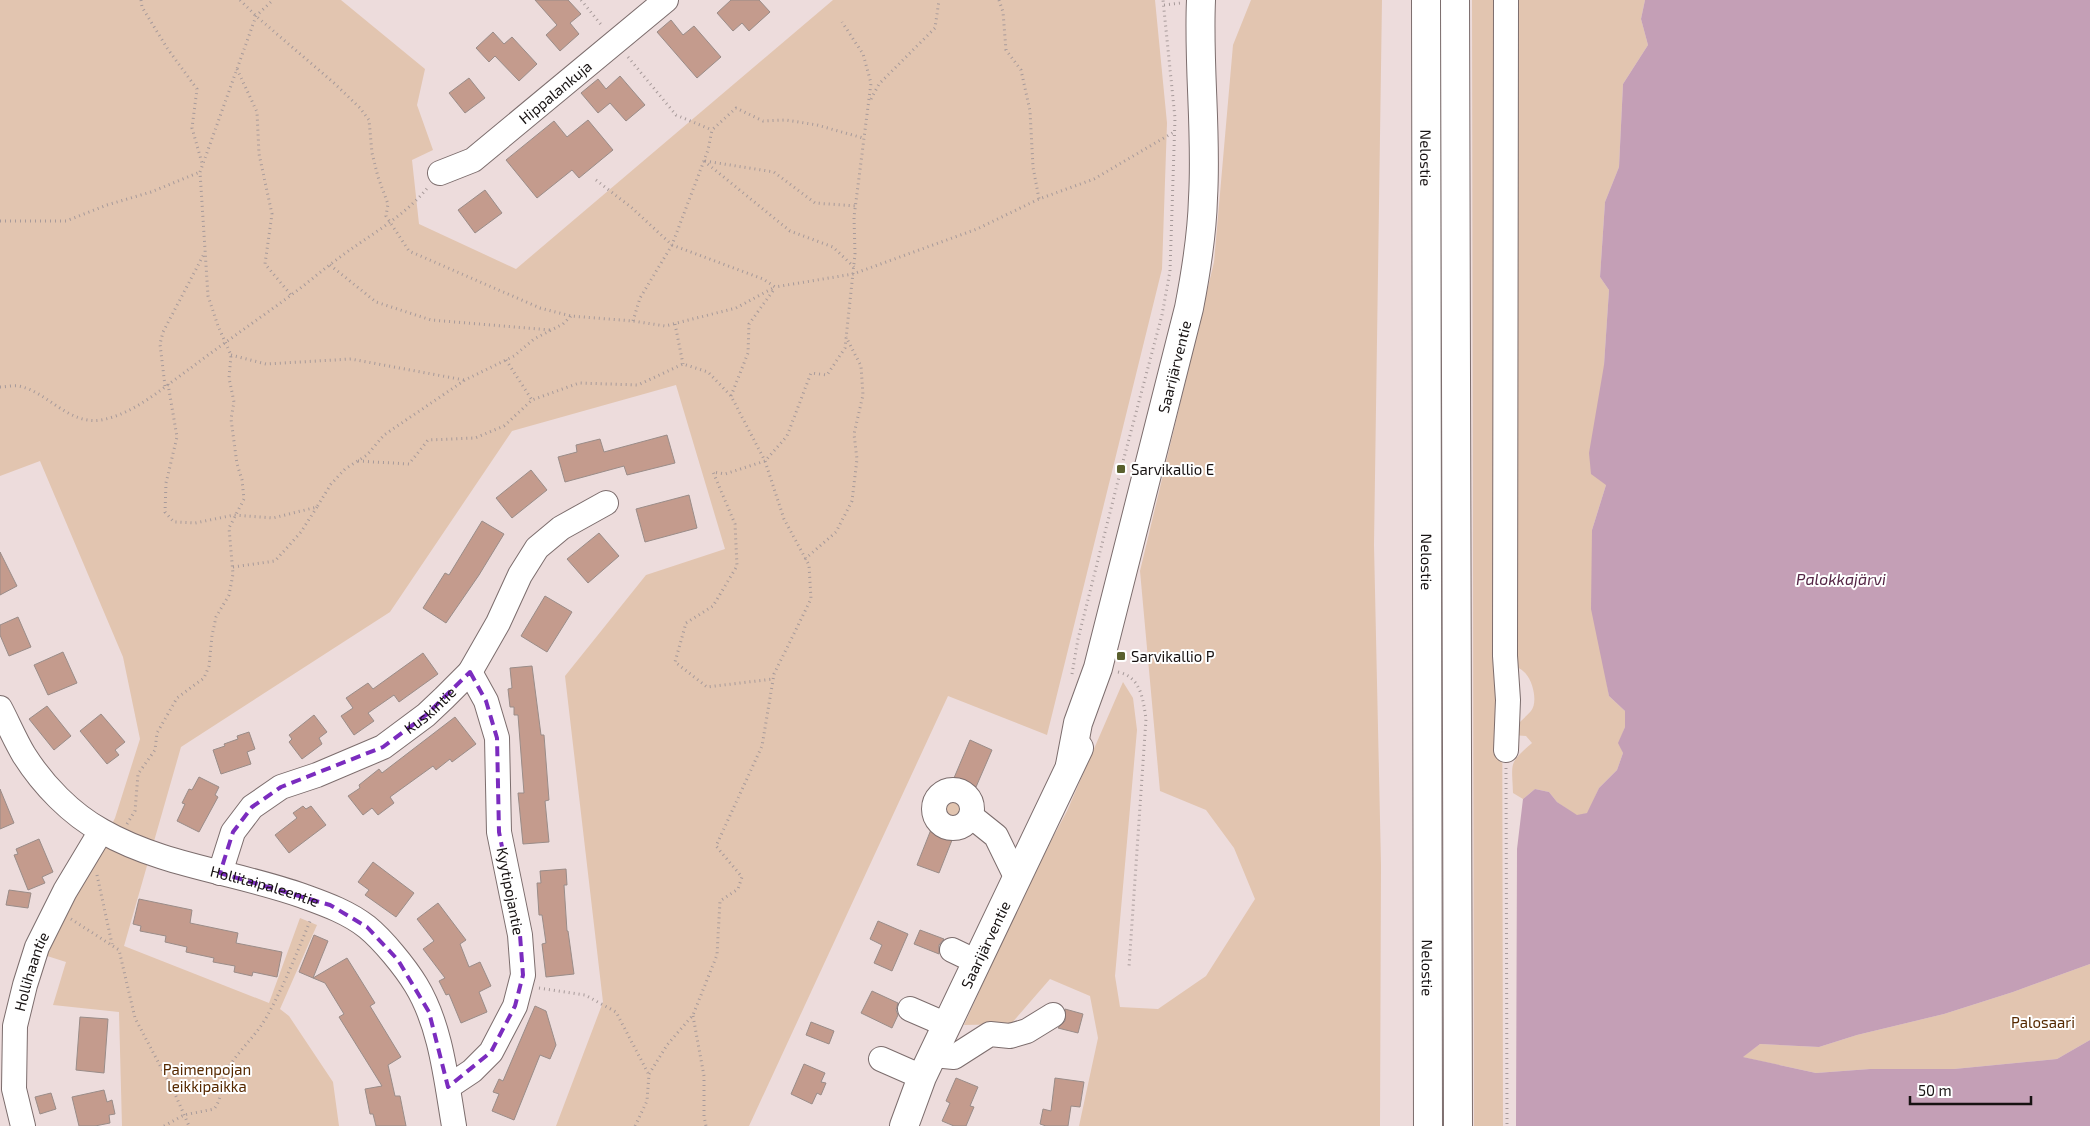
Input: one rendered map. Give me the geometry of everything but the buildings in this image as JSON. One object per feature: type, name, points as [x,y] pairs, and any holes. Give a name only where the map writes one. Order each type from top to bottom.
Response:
[{"type":"main road","name":"Saarijärventie","points":[[1184,0],[1199,40]]},
{"type":"main road","name":"Saarijärventie","points":[[904,1126],[927,1066],[1070,765],[1087,679],[1186,318],[1196,273],[1204,197],[1203,99],[1199,40],[1202,0]]},
{"type":"main road","name":"Nelostie","points":[[1426,0],[1428,1126]]},
{"type":"main road","name":"Nelostie","points":[[1456,0],[1458,1126]]},
{"type":"street","name":"Hippalankuja","points":[[440,173],[473,160],[666,0]]},
{"type":"street","points":[[1506,0],[1505,656],[1508,700],[1506,750]]},
{"type":"street","name":"Kuskintie","points":[[220,872],[233,832],[252,807],[281,787],[317,775],[383,747],[426,715],[470,672],[498,623],[520,575],[537,548],[562,528],[606,503]]},
{"type":"street","name":"Kyytipojantie","points":[[448,1087],[472,1071],[491,1052],[515,1006],[523,975],[520,935],[499,832],[496,738],[486,701],[470,672]]},
{"type":"street","name":"Hollitaipaleentie","points":[[0,708],[23,754],[33,769],[102,844],[168,858],[284,889],[330,905],[367,927],[398,960],[416,985],[436,1032],[454,1126]]},
{"type":"street","points":[[971,816],[996,836],[1017,879]]},
{"type":"street","name":"Hollihaantie","points":[[23,1126],[14,1090],[15,1026],[25,985],[37,947],[56,909],[102,844]]},
{"type":"street","points":[[952,950],[977,962]]},
{"type":"street","points":[[910,1009],[947,1025]]},
{"type":"street","points":[[881,1059],[927,1066],[954,1057],[990,1034],[1010,1036],[1027,1031],[1053,1015]]},
{"type":"path","points":[[142,0],[142,7],[167,48],[197,89],[192,128],[202,165]]},
{"type":"path","points":[[240,0],[334,83],[360,108],[369,120],[376,169],[388,204],[386,216],[408,252],[531,304],[571,316],[666,326],[736,308],[775,287],[853,274],[977,229],[1039,199],[1094,179],[1174,132]]},
{"type":"path","points":[[112,945],[96,872],[102,844],[135,811],[138,774],[154,750],[158,733],[177,698],[204,678],[209,666],[216,617],[228,595],[233,567],[229,528],[234,515],[244,499],[231,419],[234,402],[229,378],[232,355],[225,342],[208,296],[200,172],[256,16],[273,0]]},
{"type":"path","points":[[870,101],[879,84],[935,28],[939,0]]},
{"type":"path","points":[[998,0],[1003,12],[1006,50],[1020,70],[1030,111],[1033,167],[1039,199]]},
{"type":"path","points":[[1129,967],[1146,719],[1142,695],[1135,680],[1125,674],[1087,679],[1078,639],[1162,315],[1170,271],[1174,118],[1163,0]]},
{"type":"path","points":[[773,680],[707,687],[675,662],[686,624],[713,606],[737,566],[735,524],[713,472],[725,474],[765,461],[787,436],[811,373],[827,375],[845,348],[855,254],[854,218],[871,83],[863,54],[842,22]]},
{"type":"path","points":[[237,69],[257,112],[259,154],[272,214],[265,264],[291,295]]},
{"type":"path","points":[[632,321],[640,298],[672,245],[704,161],[712,130],[736,108],[763,121],[786,120],[864,138]]},
{"type":"path","points":[[676,115],[712,130]]},
{"type":"path","points":[[704,161],[774,172],[815,203],[856,206]]},
{"type":"path","points":[[704,161],[790,231],[832,247],[854,267]]},
{"type":"path","points":[[0,220],[66,221],[108,205],[151,192],[200,172]]},
{"type":"path","points":[[0,387],[17,386],[25,388],[41,395],[62,410],[80,418],[99,420],[118,415],[166,385],[391,222],[424,193],[440,173]]},
{"type":"path","points":[[596,180],[632,208],[672,245],[763,279],[775,287]]},
{"type":"path","points":[[204,253],[162,332],[160,344],[177,437],[166,483],[165,512],[174,522],[196,523],[234,515],[273,518],[317,507]]},
{"type":"path","points":[[330,265],[376,302],[431,320],[552,330]]},
{"type":"path","points":[[732,396],[748,353],[749,324],[775,287]]},
{"type":"path","points":[[233,567],[275,561],[301,532],[331,484],[345,470],[367,455],[384,435],[465,380],[514,356],[534,339],[552,330],[571,316]]},
{"type":"path","points":[[675,324],[684,364]]},
{"type":"path","points":[[806,559],[836,532],[852,501],[857,459],[854,434],[863,394],[861,366],[846,336]]},
{"type":"path","points":[[232,355],[266,364],[351,360],[465,380]]},
{"type":"path","points":[[506,360],[532,400]]},
{"type":"path","points":[[358,461],[409,464],[428,440],[475,438],[504,426],[532,400],[579,383],[638,385],[684,364],[708,372],[732,396],[765,461],[784,519],[809,565],[811,599],[773,680],[762,746],[716,846],[742,877],[738,889],[720,901],[717,955],[693,1015],[667,1045],[649,1074],[647,1101],[635,1126]]},
{"type":"path","points":[[1506,780],[1507,1126]]},
{"type":"path","points":[[56,909],[119,950],[136,1018],[189,1126]]},
{"type":"path","points":[[304,915],[317,919]]},
{"type":"path","points":[[164,1126],[184,1115],[214,1109],[220,1102],[222,1079],[232,1062],[248,1045],[266,1019],[286,979],[312,917]]},
{"type":"path","points":[[520,986],[585,995],[616,1012],[649,1074]]},
{"type":"path","points":[[693,1015],[704,1076],[704,1116],[706,1126]]},
{"type":"highlighted area","points":[[470,672],[486,701],[497,738],[499,832],[520,935],[523,975],[515,1006],[491,1052],[448,1087],[429,1012],[398,960],[367,927],[330,905],[220,873],[233,832],[252,807],[281,787],[383,747],[426,715]]},
{"type":"green space","name":"Paimenpojan leikkipaikka","points":[[0,0],[341,0],[425,69],[417,105],[433,150],[412,160],[419,224],[516,269],[833,0],[1155,0],[1167,123],[1162,269],[1047,735],[948,696],[749,1126],[556,1126],[603,1002],[565,676],[646,575],[725,549],[676,385],[512,431],[390,612],[181,747],[124,946],[269,1003],[300,918],[317,925],[280,1009],[289,1016],[333,1082],[339,1126],[122,1126],[119,1012],[53,1005],[66,962],[44,955],[115,818],[140,739],[123,657],[40,461],[0,476]]},
{"type":"green space","points":[[1251,0],[1382,0],[1374,545],[1381,865],[1380,1126],[1079,1126],[1098,1038],[1090,996],[1050,979],[1011,1024],[964,1025],[1028,884],[1067,811],[1123,682],[1133,698],[1137,730],[1115,976],[1120,1007],[1158,1009],[1206,976],[1255,899],[1234,848],[1206,810],[1160,791],[1140,571],[1214,262],[1233,45]]},
{"type":"green space","points":[[1472,0],[1501,0],[1503,1126],[1474,1126]]},
{"type":"green space","points":[[1512,0],[1645,0],[1641,19],[1648,45],[1623,84],[1619,167],[1605,202],[1600,277],[1609,290],[1604,365],[1606,485],[1592,530],[1602,655],[1609,696],[1625,711],[1625,727],[1619,743],[1623,753],[1617,770],[1599,788],[1588,813],[1577,816],[1557,802],[1549,792],[1535,789],[1523,799],[1513,793],[1513,764],[1519,755],[1532,743],[1526,736],[1512,735],[1517,725],[1531,711],[1534,697],[1533,687],[1529,678],[1513,664]]},
{"type":"green space","points":[[953,797],[961,801],[965,809],[961,817],[953,821],[945,817],[941,809],[945,801]]},
{"type":"green space","name":"Palosaari","points":[[2090,964],[2090,1040],[2057,1059],[1954,1069],[1870,1069],[1816,1073],[1742,1057],[1760,1044],[1819,1047],[1857,1035],[1944,1014],[2013,992]]},
{"type":"water","name":"Palokkajärvi","points":[[1645,0],[2090,0],[2090,964],[2013,992],[1944,1014],[1857,1035],[1819,1047],[1760,1044],[1743,1057],[1816,1073],[1870,1069],[1954,1069],[2057,1059],[2090,1040],[2090,1126],[1516,1126],[1517,849],[1523,799],[1535,789],[1549,792],[1557,802],[1577,815],[1587,813],[1599,788],[1617,770],[1623,753],[1618,743],[1625,727],[1625,711],[1609,696],[1591,609],[1592,530],[1606,485],[1591,474],[1589,453],[1604,365],[1609,290],[1600,277],[1605,202],[1619,167],[1623,84],[1648,45],[1641,19]]},
{"type":"place","name":"Sarvikallio E","points":[[1121,469]]},
{"type":"place","name":"Sarvikallio P","points":[[1121,656]]}]
